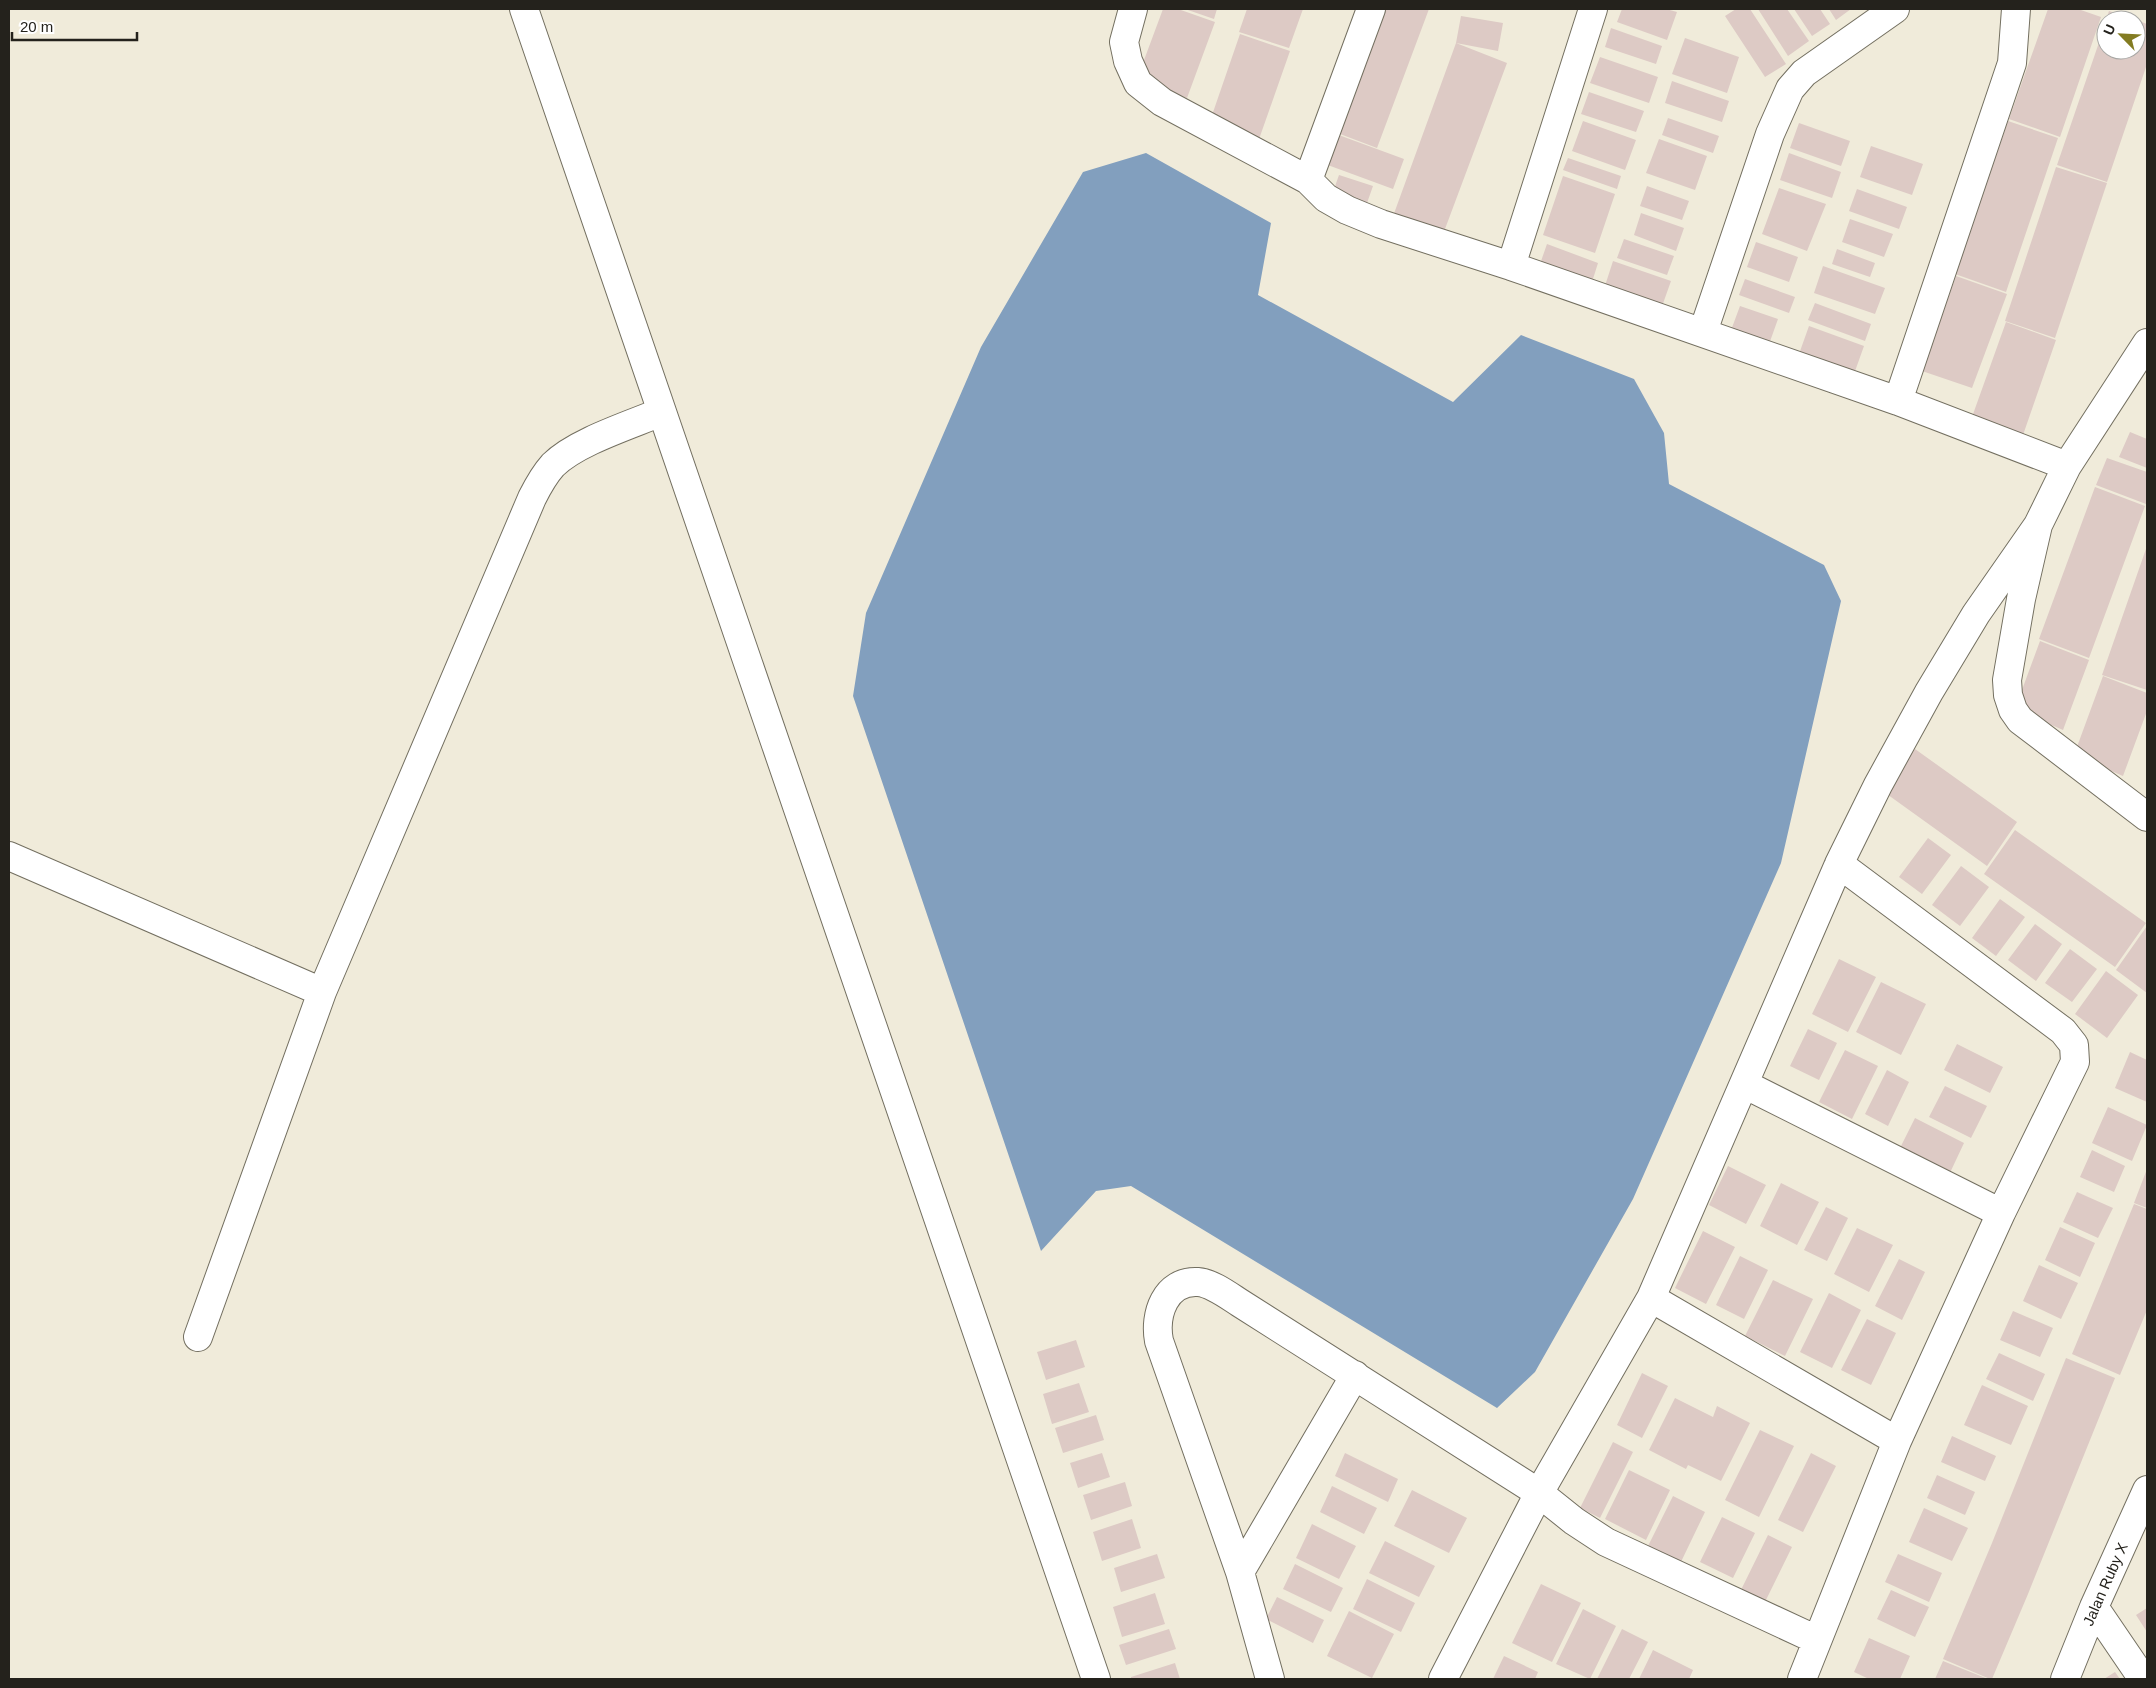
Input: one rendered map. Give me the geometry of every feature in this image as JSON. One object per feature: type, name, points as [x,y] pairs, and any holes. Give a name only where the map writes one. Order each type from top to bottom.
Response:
[{"type":"street","points":[[524,9],[1096,1679]]},
{"type":"street","points":[[1133,9],[1124,42],[1128,61],[1138,83],[1162,102],[1308,180],[1326,198],[1347,210],[1381,224],[1512,266],[1898,401],[2067,466]]},
{"type":"street","points":[[1308,180],[1371,9]]},
{"type":"street","points":[[1512,266],[1593,9]]},
{"type":"street","points":[[1703,332],[1770,134],[1790,89],[1804,73],[1895,9]]},
{"type":"street","points":[[1898,401],[2012,63],[2016,9]]},
{"type":"street","points":[[1443,1679],[1539,1493],[1651,1298],[1839,864],[1878,785],[1929,692],[1976,614],[2038,525],[2067,466],[2147,344]]},
{"type":"street","points":[[198,1337],[322,992],[532,498],[543,477],[554,464],[572,450],[661,412]]},
{"type":"street","points":[[2038,525],[2020,600],[2008,680],[2008,695],[2013,710],[2031,730],[2147,817]]},
{"type":"street","points":[[9,856],[322,992]]},
{"type":"street","points":[[1802,1679],[1897,1441],[2001,1213],[2076,1062],[2074,1045],[2063,1031],[1839,864]]},
{"type":"street","points":[[1744,1084],[2001,1213]]},
{"type":"street","points":[[1270,1679],[1240,1572],[1156,1328],[1158,1314],[1166,1297],[1175,1289],[1186,1284],[1200,1282],[1222,1292],[1356,1375],[1539,1493],[1574,1521],[1606,1542],[1817,1640]]},
{"type":"street","points":[[1651,1298],[1897,1441]]},
{"type":"street","points":[[1240,1572],[1356,1375]]},
{"type":"street","name":"Jalan Ruby X","points":[[2066,1679],[2094,1607],[2147,1490]]},
{"type":"street","points":[[2094,1607],[2143,1679]]},
{"type":"water","points":[[1146,153],[1271,223],[1258,295],[1453,402],[1521,335],[1634,379],[1664,433],[1669,484],[1824,565],[1841,601],[1781,863],[1633,1199],[1535,1372],[1497,1408],[1131,1186],[1096,1191],[1041,1251],[853,696],[866,613],[981,347],[1083,172]]},
{"type":"building","points":[[1163,9],[1178,9],[1215,22],[1187,98],[1137,79]]},
{"type":"building","points":[[1185,9],[1217,9],[1214,19]]},
{"type":"building","points":[[1247,9],[1303,9],[1289,48],[1239,32]]},
{"type":"building","points":[[1386,9],[1429,9],[1377,148],[1340,134]]},
{"type":"building","points":[[1622,9],[1666,9],[1677,12],[1667,40],[1617,22]]},
{"type":"building","points":[[1736,9],[1750,9],[1786,64],[1765,77],[1725,16]]},
{"type":"building","points":[[1758,9],[1787,9],[1809,41],[1788,56]]},
{"type":"building","points":[[1794,9],[1820,9],[1830,24],[1812,36]]},
{"type":"building","points":[[1829,9],[1851,9],[1836,20]]},
{"type":"building","points":[[2048,9],[2078,9],[2096,15],[2096,32],[2060,137],[2009,119]]},
{"type":"building","points":[[1461,16],[1503,23],[1498,51],[1456,43]]},
{"type":"building","points":[[2147,24],[2147,64],[2107,182],[2057,165],[2096,51],[2096,60],[2146,60]]},
{"type":"building","points":[[1611,28],[1662,46],[1656,64],[1605,47]]},
{"type":"building","points":[[1240,34],[1290,51],[1258,142],[1210,121]]},
{"type":"building","points":[[1685,38],[1739,57],[1727,93],[1672,74]]},
{"type":"building","points":[[1456,43],[1507,63],[1442,237],[1392,219]]},
{"type":"building","points":[[1600,57],[1658,77],[1649,103],[1590,83]]},
{"type":"building","points":[[1672,81],[1729,101],[1722,122],[1665,103]]},
{"type":"building","points":[[1589,92],[1644,111],[1636,132],[1581,114]]},
{"type":"building","points":[[1668,118],[1719,136],[1713,153],[1662,135]]},
{"type":"building","points":[[1583,121],[1636,140],[1625,170],[1572,151]]},
{"type":"building","points":[[2008,121],[2058,138],[2006,292],[1955,274]]},
{"type":"building","points":[[1799,123],[1850,141],[1841,166],[1790,148]]},
{"type":"building","points":[[1336,134],[1404,159],[1393,189],[1325,164]]},
{"type":"building","points":[[1659,139],[1707,156],[1695,190],[1646,173]]},
{"type":"building","points":[[1871,146],[1923,164],[1912,195],[1860,177]]},
{"type":"building","points":[[1789,153],[1841,172],[1832,198],[1780,180]]},
{"type":"building","points":[[1568,158],[1621,176],[1617,189],[1563,170]]},
{"type":"building","points":[[2056,167],[2107,183],[2055,338],[2005,321]]},
{"type":"building","points":[[1339,175],[1373,186],[1367,203],[1333,192]]},
{"type":"building","points":[[1563,176],[1615,194],[1595,253],[1543,235]]},
{"type":"building","points":[[1647,186],[1689,201],[1682,220],[1640,206]]},
{"type":"building","points":[[1779,188],[1826,204],[1807,251],[1762,234]]},
{"type":"building","points":[[1857,189],[1907,207],[1899,229],[1849,211]]},
{"type":"building","points":[[1641,213],[1684,228],[1676,251],[1634,235]]},
{"type":"building","points":[[1850,219],[1893,234],[1884,257],[1842,242]]},
{"type":"building","points":[[1624,239],[1674,256],[1667,275],[1617,258]]},
{"type":"building","points":[[1756,242],[1798,257],[1789,282],[1747,267]]},
{"type":"building","points":[[1547,244],[1598,263],[1592,282],[1540,264]]},
{"type":"building","points":[[1837,249],[1875,263],[1870,277],[1832,264]]},
{"type":"building","points":[[1613,261],[1671,281],[1660,312],[1603,292]]},
{"type":"building","points":[[1823,266],[1885,288],[1875,314],[1814,293]]},
{"type":"building","points":[[1956,276],[2007,294],[1972,388],[1922,371]]},
{"type":"building","points":[[1745,279],[1795,297],[1789,313],[1739,295]]},
{"type":"building","points":[[1815,303],[1871,324],[1865,341],[1808,320]]},
{"type":"building","points":[[1740,306],[1778,319],[1768,347],[1730,333]]},
{"type":"building","points":[[2006,322],[2056,340],[2023,435],[1972,417]]},
{"type":"building","points":[[1809,326],[1864,346],[1854,374],[1799,354]]},
{"type":"building","points":[[2130,432],[2147,439],[2147,468],[2119,457]]},
{"type":"building","points":[[2107,458],[2147,472],[2146,504],[2096,485]]},
{"type":"building","points":[[2095,487],[2145,506],[2089,658],[2039,639]]},
{"type":"building","points":[[2147,546],[2147,690],[2102,675]]},
{"type":"building","points":[[2040,641],[2089,660],[2063,730],[2015,709]]},
{"type":"building","points":[[2103,676],[2147,693],[2147,711],[2123,776],[2074,755]]},
{"type":"building","points":[[1915,749],[2017,822],[1987,866],[1884,792]]},
{"type":"building","points":[[2015,830],[2146,923],[2115,967],[1984,874]]},
{"type":"building","points":[[1928,838],[1951,855],[1922,894],[1899,877]]},
{"type":"building","points":[[1961,866],[1989,887],[1960,926],[1932,905]]},
{"type":"building","points":[[2000,899],[2025,917],[1996,956],[1972,938]]},
{"type":"building","points":[[2035,924],[2062,944],[2036,981],[2008,960]]},
{"type":"building","points":[[2147,926],[2147,993],[2116,970]]},
{"type":"building","points":[[2070,949],[2097,969],[2072,1002],[2045,983]]},
{"type":"building","points":[[1839,959],[1876,977],[1848,1032],[1812,1014]]},
{"type":"building","points":[[2106,971],[2138,995],[2107,1038],[2075,1014]]},
{"type":"building","points":[[1881,982],[1926,1004],[1901,1055],[1856,1032]]},
{"type":"building","points":[[1808,1029],[1837,1043],[1819,1080],[1790,1066]]},
{"type":"building","points":[[1957,1044],[2003,1067],[1990,1093],[1944,1070]]},
{"type":"building","points":[[1845,1050],[1878,1066],[1852,1119],[1819,1102]]},
{"type":"building","points":[[2130,1052],[2147,1060],[2147,1102],[2115,1088]]},
{"type":"building","points":[[1887,1070],[1909,1082],[1888,1126],[1865,1114]]},
{"type":"building","points":[[1945,1086],[1987,1106],[1971,1138],[1929,1117]]},
{"type":"building","points":[[2108,1107],[2147,1125],[2132,1161],[2092,1143]]},
{"type":"building","points":[[1915,1118],[1964,1143],[1948,1177],[1898,1152]]},
{"type":"building","points":[[2092,1150],[2125,1166],[2114,1192],[2080,1177]]},
{"type":"building","points":[[1728,1166],[1766,1185],[1746,1224],[1709,1205]]},
{"type":"building","points":[[2147,1169],[2147,1208],[2134,1203]]},
{"type":"building","points":[[1781,1183],[1819,1202],[1797,1245],[1760,1226]]},
{"type":"building","points":[[2077,1192],[2113,1208],[2098,1238],[2063,1222]]},
{"type":"building","points":[[2134,1204],[2147,1209],[2147,1310],[2120,1375],[2072,1354]]},
{"type":"building","points":[[1826,1207],[1848,1218],[1827,1261],[1804,1250]]},
{"type":"building","points":[[2060,1227],[2095,1243],[2080,1277],[2045,1260]]},
{"type":"building","points":[[1857,1228],[1893,1245],[1869,1292],[1834,1274]]},
{"type":"building","points":[[1703,1231],[1735,1247],[1706,1304],[1675,1288]]},
{"type":"building","points":[[1740,1256],[1768,1270],[1744,1319],[1716,1305]]},
{"type":"building","points":[[1899,1259],[1925,1272],[1902,1320],[1875,1306]]},
{"type":"building","points":[[2039,1265],[2078,1283],[2061,1319],[2023,1301]]},
{"type":"building","points":[[1773,1280],[1813,1299],[1785,1356],[1745,1336]]},
{"type":"building","points":[[1829,1293],[1861,1310],[1832,1368],[1800,1352]]},
{"type":"building","points":[[2013,1311],[2053,1328],[2040,1357],[2000,1340]]},
{"type":"building","points":[[1867,1319],[1896,1333],[1871,1385],[1841,1370]]},
{"type":"building","points":[[1076,1340],[1085,1367],[1046,1380],[1037,1352]]},
{"type":"building","points":[[1999,1353],[2045,1374],[2033,1401],[1986,1379]]},
{"type":"building","points":[[2066,1358],[2115,1378],[2028,1594],[1992,1679],[1990,1679],[1943,1659]]},
{"type":"building","points":[[1642,1373],[1668,1386],[1642,1438],[1617,1425]]},
{"type":"building","points":[[1079,1383],[1089,1412],[1052,1424],[1043,1394]]},
{"type":"building","points":[[1982,1385],[2028,1406],[2011,1445],[1964,1425]]},
{"type":"building","points":[[1675,1398],[1713,1417],[1717,1406],[1750,1423],[1721,1481],[1688,1465],[1686,1469],[1649,1450]]},
{"type":"building","points":[[1096,1415],[1104,1440],[1063,1453],[1055,1428]]},
{"type":"building","points":[[1760,1430],[1794,1446],[1759,1517],[1725,1500]]},
{"type":"building","points":[[1952,1436],[1996,1456],[1985,1481],[1941,1462]]},
{"type":"building","points":[[1613,1442],[1633,1452],[1600,1518],[1580,1508]]},
{"type":"building","points":[[1102,1453],[1110,1477],[1078,1488],[1070,1463]]},
{"type":"building","points":[[1345,1453],[1398,1479],[1388,1502],[1335,1476]]},
{"type":"building","points":[[1811,1453],[1836,1466],[1803,1532],[1778,1520]]},
{"type":"building","points":[[1629,1470],[1670,1490],[1646,1540],[1605,1519]]},
{"type":"building","points":[[1937,1475],[1975,1492],[1965,1515],[1927,1498]]},
{"type":"building","points":[[1125,1482],[1132,1506],[1091,1520],[1083,1495]]},
{"type":"building","points":[[1332,1486],[1377,1508],[1364,1534],[1320,1512]]},
{"type":"building","points":[[1412,1490],[1467,1518],[1449,1553],[1394,1526]]},
{"type":"building","points":[[1673,1496],[1705,1512],[1679,1566],[1646,1550]]},
{"type":"building","points":[[1924,1508],[1968,1528],[1952,1561],[1909,1542]]},
{"type":"building","points":[[1722,1517],[1755,1533],[1733,1578],[1700,1562]]},
{"type":"building","points":[[1132,1519],[1141,1548],[1102,1561],[1093,1532]]},
{"type":"building","points":[[1312,1524],[1356,1546],[1339,1579],[1296,1558]]},
{"type":"building","points":[[1768,1535],[1792,1547],[1763,1606],[1739,1594]]},
{"type":"building","points":[[1385,1541],[1435,1566],[1419,1597],[1369,1573]]},
{"type":"building","points":[[1157,1554],[1165,1578],[1121,1592],[1114,1568]]},
{"type":"building","points":[[1898,1554],[1942,1573],[1929,1602],[1885,1582]]},
{"type":"building","points":[[1295,1564],[1343,1588],[1331,1612],[1283,1589]]},
{"type":"building","points":[[1367,1579],[1415,1603],[1401,1632],[1353,1609]]},
{"type":"building","points":[[1541,1584],[1581,1603],[1552,1662],[1512,1643]]},
{"type":"building","points":[[1891,1590],[1929,1607],[1915,1637],[1877,1619]]},
{"type":"building","points":[[1155,1593],[1165,1624],[1122,1637],[1113,1607]]},
{"type":"building","points":[[1277,1597],[1324,1620],[1313,1643],[1266,1619]]},
{"type":"building","points":[[2147,1608],[2147,1632],[2136,1615]]},
{"type":"building","points":[[1583,1609],[1616,1626],[1590,1679],[1556,1664]]},
{"type":"building","points":[[1349,1611],[1394,1634],[1372,1678],[1327,1656]]},
{"type":"building","points":[[1169,1629],[1176,1649],[1126,1665],[1119,1645]]},
{"type":"building","points":[[1622,1629],[1648,1642],[1629,1679],[1597,1679]]},
{"type":"building","points":[[1869,1638],[1910,1656],[1900,1679],[1869,1679],[1854,1672]]},
{"type":"building","points":[[1653,1650],[1693,1670],[1689,1679],[1639,1679]]},
{"type":"building","points":[[1504,1656],[1538,1672],[1535,1679],[1493,1679]]},
{"type":"building","points":[[1943,1661],[1988,1679],[1935,1679]]},
{"type":"building","points":[[1175,1663],[1180,1679],[1131,1679],[1131,1677]]},
{"type":"building","points":[[2115,1672],[2120,1679],[2104,1679]]}]
